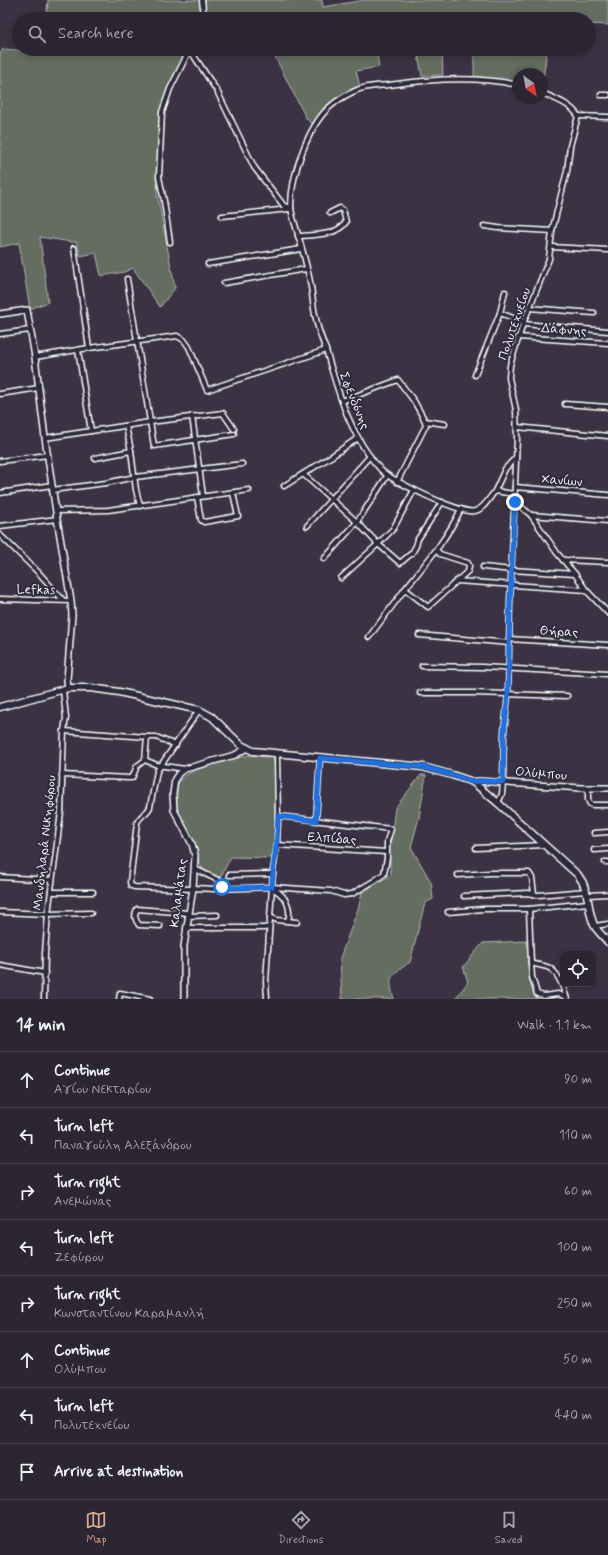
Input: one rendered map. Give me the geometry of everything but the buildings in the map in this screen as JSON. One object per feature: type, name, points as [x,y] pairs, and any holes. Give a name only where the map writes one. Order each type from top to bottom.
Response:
[{"type":"main road","points":[[0,707],[66,689],[91,688],[119,692],[199,710],[212,716],[236,741],[246,748],[277,754],[423,767],[473,782],[578,875],[584,884],[595,926],[608,941]]},
{"type":"street","points":[[202,0],[202,12]]},
{"type":"street","points":[[170,242],[159,177],[162,112],[170,89],[186,56]]},
{"type":"street","points":[[194,56],[217,91],[254,167],[284,206],[291,208]]},
{"type":"street","name":"Σφενδόνης","points":[[495,491],[487,501],[474,512],[461,509],[397,482],[387,476],[370,456],[349,421],[316,320],[311,287],[291,208],[293,188],[298,169],[311,132],[320,117],[331,106],[344,97],[358,90],[425,80],[480,81],[512,84]]},
{"type":"street","points":[[601,95],[608,95]]},
{"type":"street","points":[[548,96],[568,106],[578,116],[608,117]]},
{"type":"street","name":"Πολυτεχνείου","points":[[498,803],[502,794],[504,732],[508,695],[515,502],[514,494],[517,428],[516,410],[509,378],[510,365],[523,323],[545,272],[551,247],[552,231],[567,171],[570,146],[578,116]]},
{"type":"street","points":[[222,216],[291,208]]},
{"type":"street","points":[[298,236],[315,235],[339,230],[346,222],[342,210],[340,208],[330,213]]},
{"type":"street","points":[[484,226],[552,231]]},
{"type":"street","points":[[551,247],[608,250]]},
{"type":"street","points":[[74,248],[89,348]]},
{"type":"street","points":[[208,264],[301,249]]},
{"type":"street","points":[[224,283],[306,269]]},
{"type":"street","points":[[45,438],[150,422],[192,416],[223,413],[234,431],[154,446],[150,422],[136,341],[127,279]]},
{"type":"street","points":[[475,375],[500,313],[505,292]]},
{"type":"street","points":[[529,308],[594,313]]},
{"type":"street","points":[[0,314],[27,310],[35,357],[52,488],[71,601],[72,616],[66,689]]},
{"type":"street","points":[[500,313],[523,323],[608,330]]},
{"type":"street","points":[[0,334],[30,330]]},
{"type":"street","points":[[35,357],[177,336],[184,340],[193,355],[207,390],[326,350]]},
{"type":"street","name":"Δάφνης","points":[[518,337],[608,343]]},
{"type":"street","points":[[78,350],[91,431]]},
{"type":"street","points":[[342,400],[398,380],[414,400],[425,420],[426,425],[397,482]]},
{"type":"street","points":[[0,394],[39,388]]},
{"type":"street","points":[[565,404],[608,407]]},
{"type":"street","points":[[192,416],[203,496]]},
{"type":"street","points":[[425,420],[445,424]]},
{"type":"street","points":[[126,426],[140,506]]},
{"type":"street","points":[[517,428],[608,436]]},
{"type":"street","points":[[284,486],[358,438]]},
{"type":"street","points":[[95,458],[131,451]]},
{"type":"street","points":[[0,461],[48,455]]},
{"type":"street","points":[[307,526],[370,456]]},
{"type":"street","points":[[514,494],[495,491],[505,468],[516,457]]},
{"type":"street","points":[[0,493],[100,484],[135,477],[242,464]]},
{"type":"street","points":[[303,474],[400,563],[416,546],[418,540],[442,502]]},
{"type":"street","points":[[324,559],[357,522],[387,476]]},
{"type":"street","name":"Χανίων","points":[[515,487],[608,496]]},
{"type":"street","points":[[56,511],[108,510],[249,490]]},
{"type":"street","points":[[341,578],[393,529],[414,490]]},
{"type":"street","points":[[197,497],[201,520],[204,522],[238,516],[233,493]]},
{"type":"street","points":[[515,502],[531,515],[586,590],[608,612]]},
{"type":"street","points":[[369,637],[452,528],[461,509]]},
{"type":"street","points":[[531,515],[608,522]]},
{"type":"street","points":[[0,526],[57,519]]},
{"type":"street","points":[[0,535],[39,573],[63,600]]},
{"type":"street","points":[[405,589],[428,607],[468,571],[468,563],[440,554],[436,550]]},
{"type":"street","points":[[563,560],[608,562]]},
{"type":"street","points":[[483,567],[575,574]]},
{"type":"street","points":[[457,581],[511,586],[586,590]]},
{"type":"street","name":"Lefkas","points":[[0,600],[71,601]]},
{"type":"street","name":"Θήρας","points":[[419,635],[509,641],[608,645]]},
{"type":"street","points":[[422,666],[462,666],[608,674]]},
{"type":"street","name":"Μανδηλαρά Νικηφόρου","points":[[44,999],[48,914],[61,812],[66,689]]},
{"type":"street","points":[[420,693],[567,696]]},
{"type":"street","points":[[199,710],[157,771],[150,807],[147,812],[138,818],[136,823],[130,882],[131,886],[207,889],[272,887],[331,891],[344,895],[352,894],[374,882],[384,874],[387,858],[386,852],[391,828],[278,816]]},
{"type":"street","points":[[64,731],[156,738],[176,744]]},
{"type":"street","points":[[62,775],[132,778],[137,766],[145,760],[147,737]]},
{"type":"street","points":[[145,760],[160,766],[185,769],[235,755],[246,748]]},
{"type":"street","points":[[266,999],[269,927],[277,845],[277,754]]},
{"type":"street","points":[[316,821],[320,758]]},
{"type":"street","name":"Καλαμάτας","points":[[184,999],[184,946],[193,888],[195,855],[192,844],[174,810],[173,794],[175,779],[179,773],[185,769]]},
{"type":"street","name":"Ολύμπου","points":[[473,782],[503,782],[608,788]]},
{"type":"street","points":[[588,788],[588,800],[590,804],[608,805]]},
{"type":"street","points":[[594,833],[608,832]]},
{"type":"street","name":"Ελπίδας","points":[[277,845],[386,852]]},
{"type":"street","points":[[476,848],[545,845]]},
{"type":"street","points":[[594,850],[608,849]]},
{"type":"street","points":[[195,869],[220,881],[222,884],[220,888]]},
{"type":"street","points":[[458,875],[530,873],[534,894]]},
{"type":"street","points":[[229,875],[273,874]]},
{"type":"street","points":[[0,877],[52,880]]},
{"type":"street","points":[[272,887],[282,895],[288,905],[290,915],[288,921]]},
{"type":"street","points":[[51,892],[93,892]]},
{"type":"street","points":[[464,896],[528,893],[538,895],[587,893],[608,894]]},
{"type":"street","points":[[448,912],[509,908],[529,909],[588,903]]},
{"type":"street","points":[[160,926],[139,925],[135,917],[137,909],[217,915]]},
{"type":"street","points":[[529,909],[532,977],[537,994],[544,996],[558,994],[567,998]]},
{"type":"street","points":[[0,912],[48,914],[91,913]]},
{"type":"street","points":[[270,917],[277,920],[297,922]]},
{"type":"street","points":[[595,926],[608,924]]},
{"type":"street","points":[[186,928],[221,929],[269,927]]},
{"type":"street","points":[[531,964],[552,969],[566,992],[567,998]]},
{"type":"street","points":[[0,965],[45,973]]},
{"type":"street","points":[[119,999],[120,993],[150,999]]},
{"type":"green space","points":[[48,0],[322,0],[323,7],[365,0],[608,0],[608,25],[596,24],[596,12],[47,12]]},
{"type":"green space","points":[[3,49],[12,50],[12,56],[183,56],[162,115],[157,193],[175,288],[160,307],[133,268],[124,272],[101,276],[96,253],[80,256],[77,242],[40,237],[48,302],[30,309],[19,243],[0,247],[0,54]]},
{"type":"green space","points":[[275,56],[377,56],[379,67],[356,71],[360,87],[340,96],[324,107],[313,126],[306,118]]},
{"type":"green space","points":[[418,56],[442,56],[443,75],[422,76]]},
{"type":"green space","points":[[474,56],[546,56],[545,68],[512,68],[512,83],[474,76]]},
{"type":"green space","points":[[249,755],[274,758],[277,816],[274,855],[272,858],[231,857],[220,878],[208,873],[200,866],[197,850],[176,808],[175,800],[177,786],[185,775],[193,771],[212,764]]},
{"type":"green space","points":[[421,775],[426,775],[419,818],[411,847],[431,882],[433,899],[425,903],[410,962],[398,970],[392,977],[391,985],[394,999],[342,999],[340,958],[359,906],[362,892],[391,875],[389,852],[395,808]]},
{"type":"green space","points":[[527,941],[529,977],[535,997],[539,999],[455,999],[468,982],[463,967],[483,943]]},
{"type":"route","points":[[222,887],[220,888],[272,887],[277,845],[278,816],[316,821],[320,758],[423,767],[473,782],[503,782],[504,732],[508,695],[510,602],[515,502]]}]
